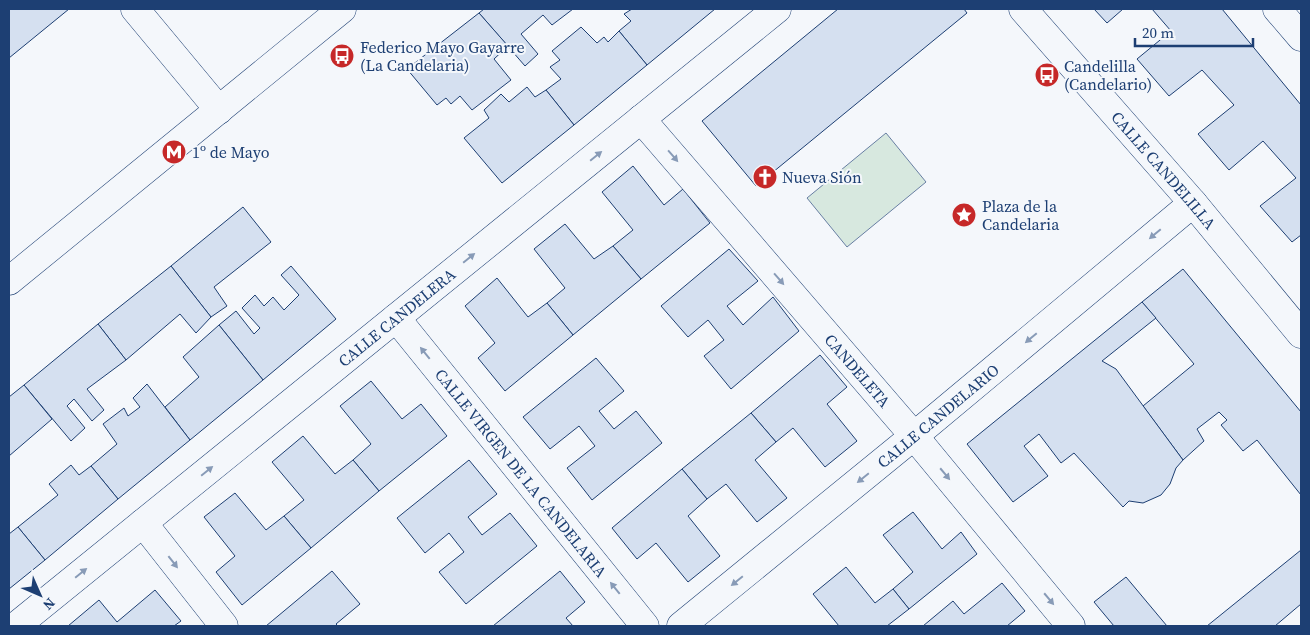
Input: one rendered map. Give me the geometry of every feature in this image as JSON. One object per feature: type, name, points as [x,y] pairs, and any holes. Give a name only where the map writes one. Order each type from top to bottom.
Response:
[{"type":"street","points":[[135,9],[219,110]]},
{"type":"street","points":[[9,280],[342,9]]},
{"type":"street","name":"CALLE CANDELERA","points":[[16,626],[777,9]]},
{"type":"street","name":"CALLE CANDELILLA","points":[[1023,9],[1193,203],[1301,334]]},
{"type":"street","points":[[1277,9],[1301,38]]},
{"type":"street","name":"CANDELETA","points":[[642,119],[914,436],[1072,626]]},
{"type":"street","name":"CALLE CANDELARIO","points":[[681,626],[914,436],[1193,203]]},
{"type":"street","name":"CALLE VIRGEN DE LA CANDELARIA","points":[[396,318],[646,626]]},
{"type":"street","points":[[143,523],[224,626]]},
{"type":"shaded area","points":[[886,133],[926,182],[847,247],[807,198]]},
{"type":"building","points":[[9,9],[69,9],[9,58]]},
{"type":"building","points":[[484,9],[573,9],[552,25],[543,15],[521,34],[538,54],[525,66],[479,13]]},
{"type":"building","points":[[632,9],[715,9],[647,65],[619,31],[631,21],[624,14]]},
{"type":"building","points":[[838,9],[964,9],[967,13],[756,186],[702,121]]},
{"type":"building","points":[[1094,9],[1123,9],[1107,23]]},
{"type":"building","points":[[1152,9],[1222,9],[1301,105],[1301,235],[1292,242],[1260,206],[1296,178],[1263,141],[1229,170],[1198,134],[1234,105],[1202,70],[1169,96],[1137,59],[1171,31]]},
{"type":"building","points":[[479,13],[508,46],[494,59],[511,80],[472,110],[460,96],[451,104],[446,98],[437,105],[407,69]]},
{"type":"building","points":[[581,27],[597,43],[604,37],[608,42],[619,31],[647,65],[574,125],[546,90],[561,79],[550,67],[560,60],[552,51]]},
{"type":"building","points":[[527,87],[535,97],[546,90],[574,125],[502,183],[464,138],[489,118],[484,110],[501,94],[509,102]]},
{"type":"building","points":[[633,166],[664,205],[683,189],[710,223],[641,279],[613,246],[633,230],[602,192]]},
{"type":"building","points":[[243,207],[271,242],[214,287],[227,306],[211,317],[171,266]]},
{"type":"building","points":[[565,224],[594,259],[613,246],[641,279],[573,335],[547,303],[565,288],[534,249]]},
{"type":"building","points":[[729,249],[758,281],[727,306],[743,325],[773,297],[799,331],[731,389],[704,356],[724,340],[708,320],[688,337],[661,306]]},
{"type":"building","points":[[171,266],[211,317],[196,333],[180,314],[126,360],[98,324]]},
{"type":"building","points":[[291,266],[336,319],[263,380],[219,325],[236,311],[254,334],[260,328],[242,308],[255,295],[264,306],[273,297],[284,310],[299,295],[281,275]]},
{"type":"building","points":[[1183,269],[1301,412],[1301,495],[1257,440],[1243,451],[1221,425],[1227,420],[1219,412],[1197,429],[1204,441],[1183,460],[1143,406],[1194,364],[1142,302]]},
{"type":"building","points":[[497,278],[528,317],[547,303],[573,335],[505,391],[478,358],[495,343],[465,306]]},
{"type":"building","points":[[1142,302],[1156,318],[1102,361],[1116,369],[1183,460],[1176,468],[1170,484],[1161,495],[1143,503],[1129,501],[1123,507],[1074,453],[1061,463],[1039,434],[1024,446],[1048,476],[1013,502],[967,444]]},
{"type":"building","points":[[98,324],[126,360],[87,389],[104,410],[92,421],[74,399],[67,406],[85,428],[71,441],[24,385]]},
{"type":"building","points":[[219,325],[263,380],[190,440],[165,407],[199,377],[183,357]]},
{"type":"building","points":[[820,355],[847,387],[827,404],[857,441],[825,467],[793,428],[776,442],[751,413]]},
{"type":"building","points":[[596,358],[624,391],[599,411],[614,429],[636,411],[662,443],[592,500],[567,468],[595,446],[579,426],[550,449],[523,417]]},
{"type":"building","points":[[371,381],[402,419],[421,404],[447,436],[379,491],[353,460],[371,444],[340,406]]},
{"type":"building","points":[[147,384],[190,440],[118,499],[91,466],[117,444],[103,424],[124,408],[128,416],[140,407],[133,398]]},
{"type":"building","points":[[24,385],[52,419],[9,456],[9,397]]},
{"type":"building","points":[[751,413],[776,442],[755,460],[787,498],[757,522],[726,484],[707,499],[682,469]]},
{"type":"building","points":[[303,436],[335,474],[353,460],[379,491],[311,548],[284,516],[304,500],[272,462]]},
{"type":"building","points":[[469,460],[497,494],[468,517],[482,535],[510,513],[537,546],[466,604],[439,572],[464,552],[449,533],[425,553],[397,518]]},
{"type":"building","points":[[71,465],[79,475],[91,466],[118,499],[45,560],[18,527],[58,495],[49,484]]},
{"type":"building","points":[[682,469],[707,499],[688,516],[720,556],[688,582],[656,543],[637,559],[612,528]]},
{"type":"building","points":[[235,493],[266,530],[284,516],[311,548],[242,605],[216,572],[235,556],[204,517]]},
{"type":"building","points":[[913,512],[942,549],[961,532],[977,554],[909,609],[893,589],[913,572],[883,535]]},
{"type":"building","points":[[18,527],[45,560],[9,589],[9,534]]},
{"type":"building","points":[[1301,550],[1301,604],[1275,626],[1207,626]]},
{"type":"building","points":[[846,567],[875,603],[893,589],[909,609],[887,626],[839,626],[813,594]]},
{"type":"building","points":[[332,571],[360,604],[336,624],[338,626],[266,626]]},
{"type":"building","points":[[560,571],[585,602],[566,618],[573,626],[493,626]]},
{"type":"building","points":[[1126,577],[1167,626],[1114,626],[1094,602]]},
{"type":"building","points":[[1002,583],[1025,611],[1007,626],[923,626],[953,601],[964,614]]},
{"type":"building","points":[[155,590],[181,621],[174,626],[68,626],[99,600],[117,622]]},
{"type":"place","name":"Federico Mayo Gayarre (La Candelaria)","points":[[342,56]]},
{"type":"place","name":"Candelilla (Candelario)","points":[[1047,75]]},
{"type":"place","name":"1º de Mayo","points":[[174,152]]},
{"type":"place","name":"Nueva Sión","points":[[765,177]]},
{"type":"place","name":"Plaza de la Candelaria","points":[[964,215]]}]
